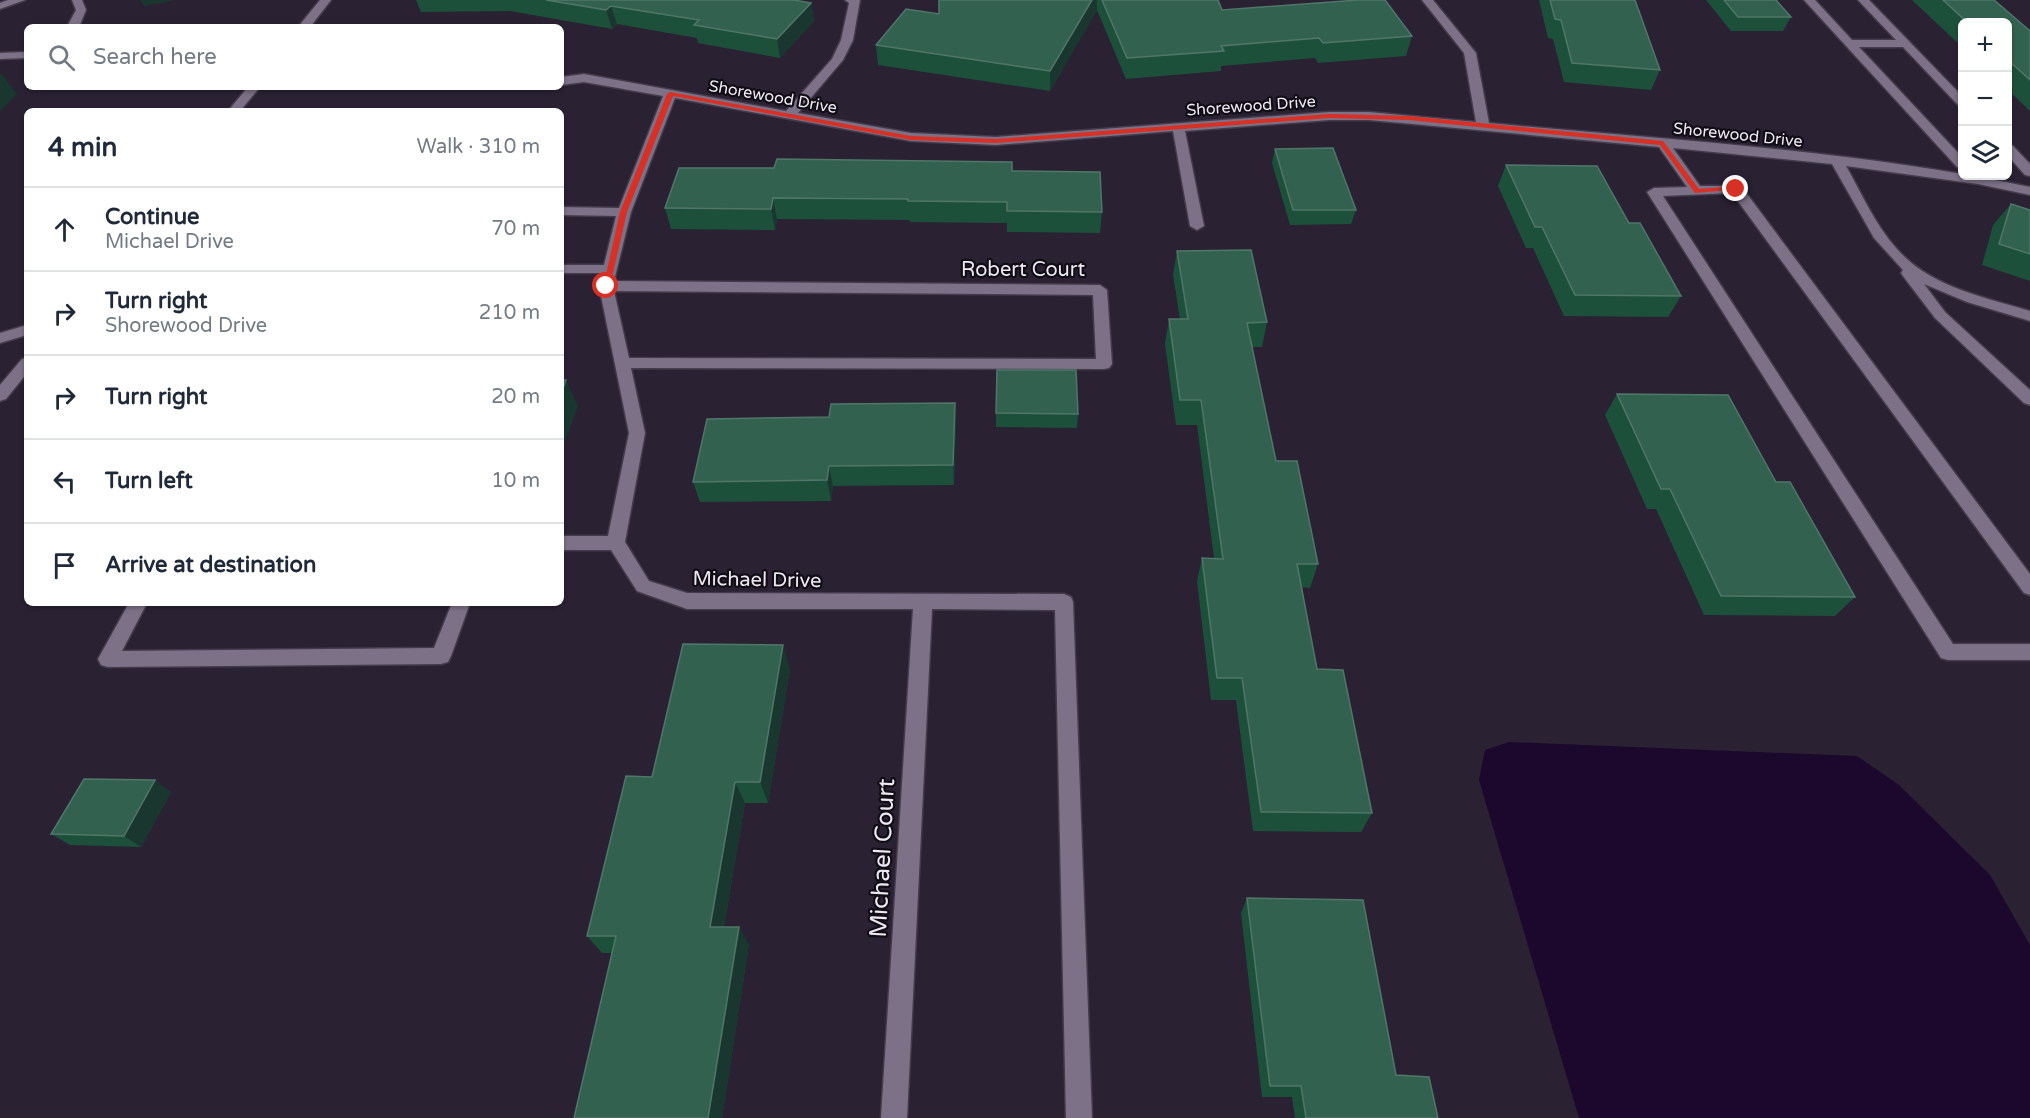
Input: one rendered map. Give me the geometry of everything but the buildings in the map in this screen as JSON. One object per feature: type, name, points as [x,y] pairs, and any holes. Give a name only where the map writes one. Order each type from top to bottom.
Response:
[{"type":"street","points":[[0,6],[20,0]]},
{"type":"street","points":[[75,24],[81,12],[77,0]]},
{"type":"street","points":[[306,24],[326,0]]},
{"type":"street","points":[[789,115],[837,60],[847,40],[851,12],[856,0],[850,0]]},
{"type":"street","points":[[1427,0],[1470,52],[1483,125]]},
{"type":"street","points":[[1809,0],[1958,160]]},
{"type":"street","points":[[1863,0],[1958,98]]},
{"type":"street","points":[[1850,43],[1906,44]]},
{"type":"street","points":[[0,56],[24,56]]},
{"type":"street","name":"Shorewood Drive","points":[[569,69],[584,78]]},
{"type":"street","name":"Shorewood Drive","points":[[564,81],[584,78],[911,138],[996,141],[1359,116],[1483,125],[1663,143],[1958,176]]},
{"type":"street","points":[[236,108],[252,90]]},
{"type":"street","points":[[564,543],[616,543],[637,433],[606,286],[624,212],[670,94]]},
{"type":"street","points":[[1178,127],[1197,226]]},
{"type":"street","points":[[1663,143],[1697,192]]},
{"type":"street","points":[[2012,153],[2030,172]]},
{"type":"street","points":[[1837,161],[1880,236],[1940,315],[2030,399]]},
{"type":"street","name":"Shorewood Drive","points":[[1983,180],[2030,191]]},
{"type":"street","points":[[2030,588],[1736,189],[1654,192],[1948,652],[2030,652]]},
{"type":"street","points":[[564,211],[624,212]]},
{"type":"street","points":[[1897,257],[1915,273],[1948,290],[2030,316]]},
{"type":"street","points":[[564,269],[610,269]]},
{"type":"street","name":"Robert Court","points":[[606,286],[1100,290],[1104,364],[623,363]]},
{"type":"street","points":[[0,338],[24,331]]},
{"type":"street","points":[[0,395],[24,367]]},
{"type":"street","name":"Michael Drive","points":[[616,543],[643,586],[687,601],[1064,602],[1079,1118]]},
{"type":"street","name":"Michael Court","points":[[894,1118],[923,601]]},
{"type":"street","points":[[136,606],[108,659],[441,656],[460,606]]},
{"type":"shaded area","points":[[1509,742],[1857,756],[1899,785],[1990,875],[2030,945],[2030,1118],[1579,1118],[1479,780],[1485,750]]},
{"type":"route","points":[[606,286],[624,212],[670,94],[911,138],[944,140],[996,141],[1329,116],[1409,118],[1663,143],[1697,192],[1736,189]]}]
